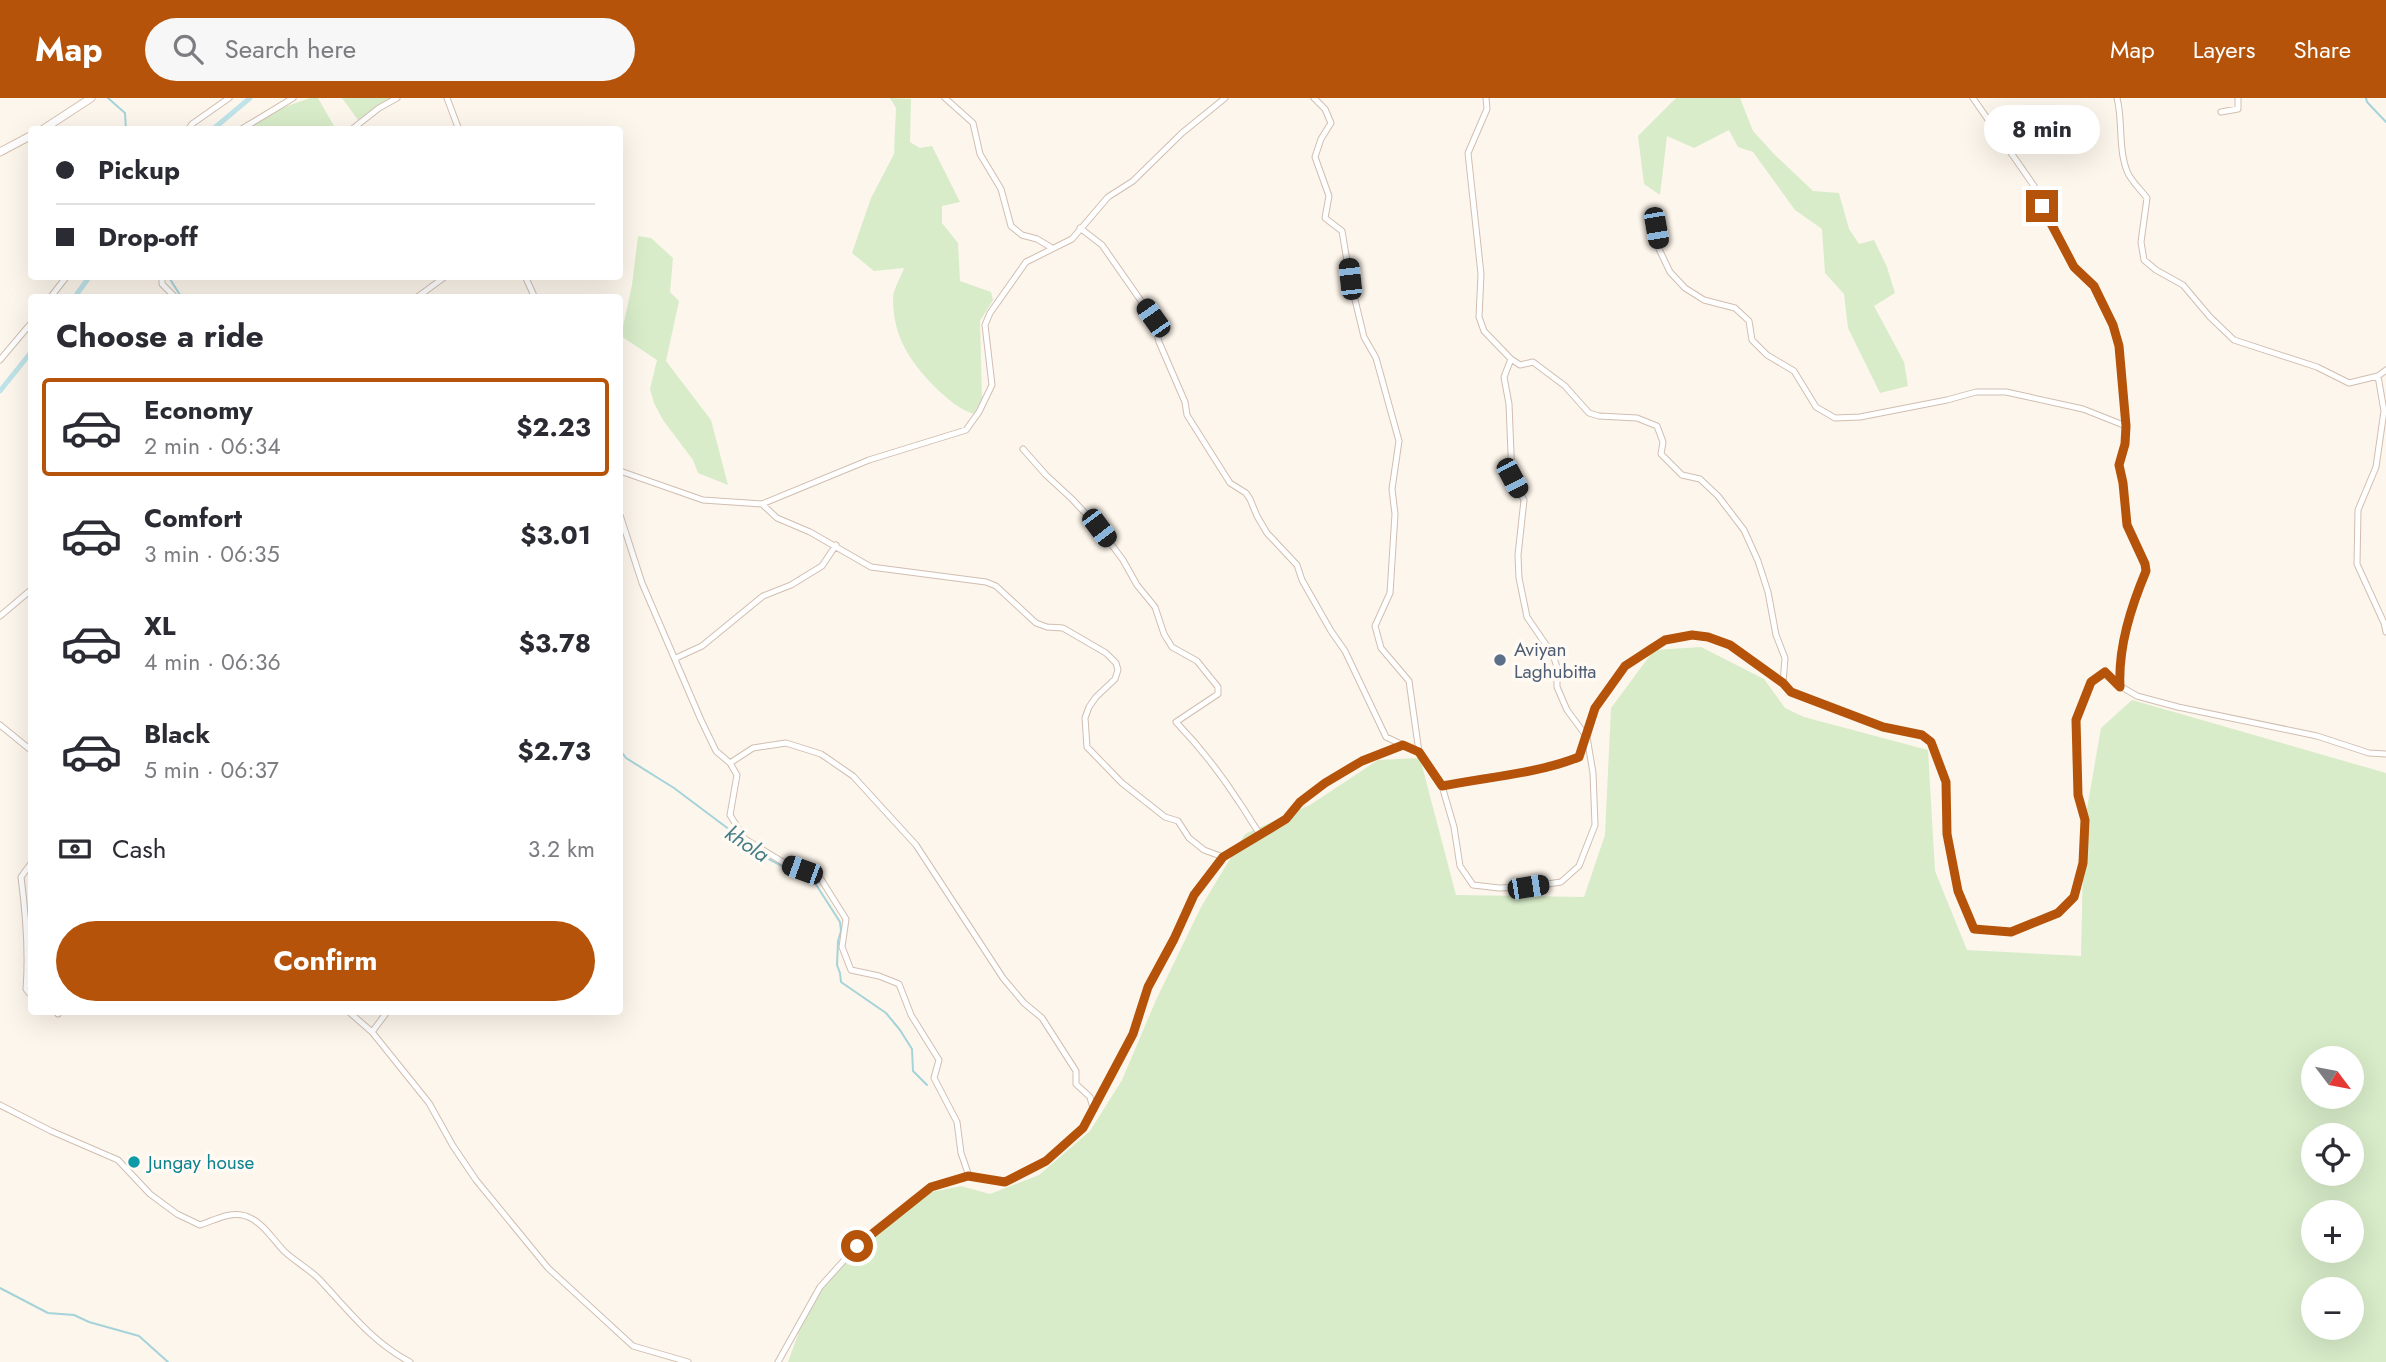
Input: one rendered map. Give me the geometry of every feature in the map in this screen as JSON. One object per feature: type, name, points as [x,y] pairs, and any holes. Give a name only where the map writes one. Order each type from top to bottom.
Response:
[{"type":"street","points":[[48,126],[91,98]]},
{"type":"street","points":[[191,126],[229,98]]},
{"type":"street","points":[[247,126],[293,98]]},
{"type":"street","points":[[356,126],[397,98]]},
{"type":"street","points":[[447,98],[458,126]]},
{"type":"street","points":[[945,98],[973,122],[980,154],[1001,189],[1011,226],[1021,235],[1037,239],[1053,248]]},
{"type":"street","points":[[623,472],[703,500],[762,505],[869,460],[966,430],[979,412],[992,385],[985,325],[990,313],[1027,262],[1072,239],[1108,197],[1133,181],[1182,133],[1224,98]]},
{"type":"street","points":[[1314,98],[1325,109],[1331,123],[1321,139],[1315,157],[1329,196],[1325,218],[1342,231],[1364,337],[1376,358],[1399,441],[1392,489],[1395,514],[1390,593],[1375,626],[1381,648],[1409,681],[1419,752],[1442,786],[1454,827],[1460,866],[1473,885],[1499,888],[1562,882],[1579,866],[1595,825],[1593,773],[1587,737],[1567,710],[1557,687],[1557,667],[1553,655],[1527,617],[1519,578],[1518,555],[1524,500],[1512,478],[1509,404],[1504,377],[1511,359]]},
{"type":"street","points":[[1486,98],[1487,109],[1468,153],[1480,274],[1479,317],[1484,331],[1511,359],[1520,365],[1533,362],[1565,386],[1589,412],[1599,416],[1637,418],[1657,426],[1663,442],[1661,454],[1682,475],[1700,479],[1718,496],[1744,530],[1758,561],[1768,592],[1776,635],[1785,657],[1783,683]]},
{"type":"street","points":[[1973,98],[2034,186],[2047,219],[2074,267],[2094,286],[2106,309],[2119,346],[2126,426],[2125,444],[2119,465],[2127,525],[2146,571],[2127,623],[2122,649],[2120,687]]},
{"type":"street","points":[[2117,98],[2121,111],[2127,172],[2147,198],[2141,242],[2144,260],[2183,285],[2234,340],[2317,367],[2349,383],[2378,376],[2386,370]]},
{"type":"street","points":[[2221,112],[2238,109],[2238,98]]},
{"type":"street","points":[[0,152],[28,137]]},
{"type":"street","points":[[1080,228],[1102,245],[1153,318],[1158,342],[1185,402],[1187,415],[1230,483],[1246,493],[1267,533],[1297,565],[1302,580],[1345,651],[1386,737],[1419,752]]},
{"type":"street","points":[[1656,228],[1660,249],[1670,272],[1685,288],[1704,300],[1735,308],[1749,321],[1752,340],[1767,355],[1794,371],[1816,407],[1835,418],[1860,417],[1976,392],[2006,392],[2083,410],[2126,426]]},
{"type":"street","points":[[53,294],[64,280]]},
{"type":"street","points":[[162,280],[162,284],[172,294]]},
{"type":"street","points":[[421,294],[441,280]]},
{"type":"street","points":[[0,360],[28,327]]},
{"type":"street","points":[[2378,376],[2384,411],[2376,467],[2358,510],[2357,564],[2386,632]]},
{"type":"street","points":[[1023,449],[1099,528],[1155,607],[1164,634],[1172,647],[1196,661],[1218,687],[1218,694],[1208,703],[1176,722],[1214,768],[1261,835]]},
{"type":"street","points":[[762,505],[777,518],[836,545],[871,566],[986,582],[996,586],[1036,623],[1063,628],[1106,653],[1116,663],[1118,670],[1115,679],[1089,706],[1085,718],[1087,747],[1122,783],[1166,817],[1178,821],[1189,838],[1204,850],[1223,857]]},
{"type":"street","points":[[623,525],[642,583],[716,751],[730,763],[737,775],[730,816],[745,839],[786,864],[819,876],[846,919],[842,947],[851,970],[879,976],[898,984],[911,1015],[939,1060],[934,1078],[957,1122],[961,1153],[968,1176]]},
{"type":"street","points":[[676,658],[702,646],[763,596],[791,585],[822,566],[836,545]]},
{"type":"street","points":[[0,616],[28,592]]},
{"type":"street","points":[[1442,786],[1559,765],[1579,757],[1595,708],[1625,666],[1665,640],[1692,635],[1708,637],[1730,645],[1783,683],[1791,692],[1883,727],[1922,735],[1931,742],[1946,782],[1947,834],[1958,891],[1974,929],[2011,932],[2058,913],[2074,897],[2083,863],[2085,820],[2078,795],[2076,720],[2091,682],[2105,672],[2120,687],[2137,696],[2317,736],[2369,753],[2386,754]]},
{"type":"street","points":[[0,725],[28,748]]},
{"type":"street","points":[[730,763],[754,748],[786,743],[821,754],[853,776],[916,845],[1003,978],[1024,1003],[1042,1018],[1076,1071],[1076,1084],[1090,1097],[1093,1111]]},
{"type":"street","points":[[778,1362],[820,1287],[857,1246],[931,1187],[968,1176],[1005,1182],[1046,1161],[1083,1128],[1133,1034],[1148,987],[1194,895],[1223,857],[1286,819],[1300,802],[1325,783],[1362,761],[1403,745]]},
{"type":"street","points":[[28,867],[21,877],[26,918],[28,992]]},
{"type":"street","points":[[352,1015],[372,1032],[429,1103],[476,1180],[548,1268],[633,1346],[688,1362]]},
{"type":"street","points":[[372,1032],[385,1015]]},
{"type":"street","points":[[0,1105],[118,1160],[150,1194],[177,1214],[200,1225],[231,1214],[248,1217],[317,1277],[352,1317],[390,1351],[410,1362]]},
{"type":"green space","points":[[310,98],[318,98],[334,126],[254,126],[276,110]]},
{"type":"green space","points":[[342,98],[392,98],[358,120]]},
{"type":"green space","points":[[890,98],[911,99],[910,142],[920,148],[932,146],[960,202],[942,206],[942,223],[958,243],[960,281],[991,292],[993,300],[980,321],[982,398],[974,414],[955,404],[938,390],[905,349],[896,326],[893,299],[904,268],[874,271],[852,253],[871,198],[894,154],[896,108]]},
{"type":"green space","points":[[1676,98],[1740,98],[1753,131],[1774,154],[1813,191],[1839,193],[1849,229],[1859,244],[1874,240],[1887,267],[1895,293],[1874,306],[1904,362],[1908,386],[1880,393],[1848,328],[1844,294],[1825,273],[1822,229],[1795,210],[1753,152],[1738,147],[1729,130],[1694,148],[1667,136],[1660,195],[1644,184],[1638,136]]},
{"type":"green space","points":[[638,236],[651,238],[673,258],[670,292],[679,301],[666,361],[711,420],[728,485],[698,473],[693,460],[663,420],[654,403],[650,389],[657,360],[623,337]]},
{"type":"green space","points":[[1701,647],[1764,679],[1785,708],[1804,717],[1928,750],[1935,871],[1967,950],[2081,956],[2083,863],[2088,823],[2085,820],[2101,728],[2132,700],[2386,773],[2386,1362],[788,1362],[813,1293],[912,1196],[961,1186],[990,1194],[1039,1175],[1090,1131],[1122,1080],[1156,1000],[1201,907],[1245,834],[1310,805],[1378,760],[1420,758],[1456,895],[1584,897],[1605,835],[1611,708],[1654,650]]},
{"type":"waterway","name":"khola","points":[[108,98],[125,113],[126,126]]},
{"type":"waterway","points":[[217,126],[250,98]]},
{"type":"waterway","points":[[2366,98],[2386,122]]},
{"type":"waterway","points":[[77,294],[87,280]]},
{"type":"waterway","name":"khola","points":[[171,280],[179,294]]},
{"type":"waterway","points":[[0,391],[28,356]]},
{"type":"waterway","name":"khola","points":[[623,754],[674,788],[755,852],[815,883],[840,922],[837,965],[841,982],[886,1013],[912,1049],[913,1071],[927,1085]]},
{"type":"waterway","points":[[0,1288],[48,1313],[74,1315],[139,1336],[168,1362]]},
{"type":"place","name":"Aviyan Laghubitta","points":[[1500,660]]},
{"type":"place","name":"Jungay house","points":[[134,1162]]},
{"type":"route","points":[[857,1246],[931,1187],[968,1176],[1005,1182],[1046,1161],[1083,1128],[1133,1034],[1148,987],[1194,895],[1223,857],[1286,819],[1300,802],[1325,783],[1362,761],[1403,745],[1419,752],[1442,786],[1533,771],[1579,757],[1595,708],[1625,666],[1665,640],[1692,635],[1708,637],[1730,645],[1783,683],[1791,692],[1883,727],[1922,735],[1931,742],[1946,782],[1947,834],[1958,891],[1974,929],[2011,932],[2058,913],[2074,897],[2083,863],[2085,820],[2078,795],[2076,720],[2091,682],[2105,672],[2120,687],[2119,675],[2127,623],[2146,571],[2127,525],[2119,465],[2125,444],[2126,426],[2119,346],[2113,325],[2094,286],[2074,267],[2042,206]]}]
